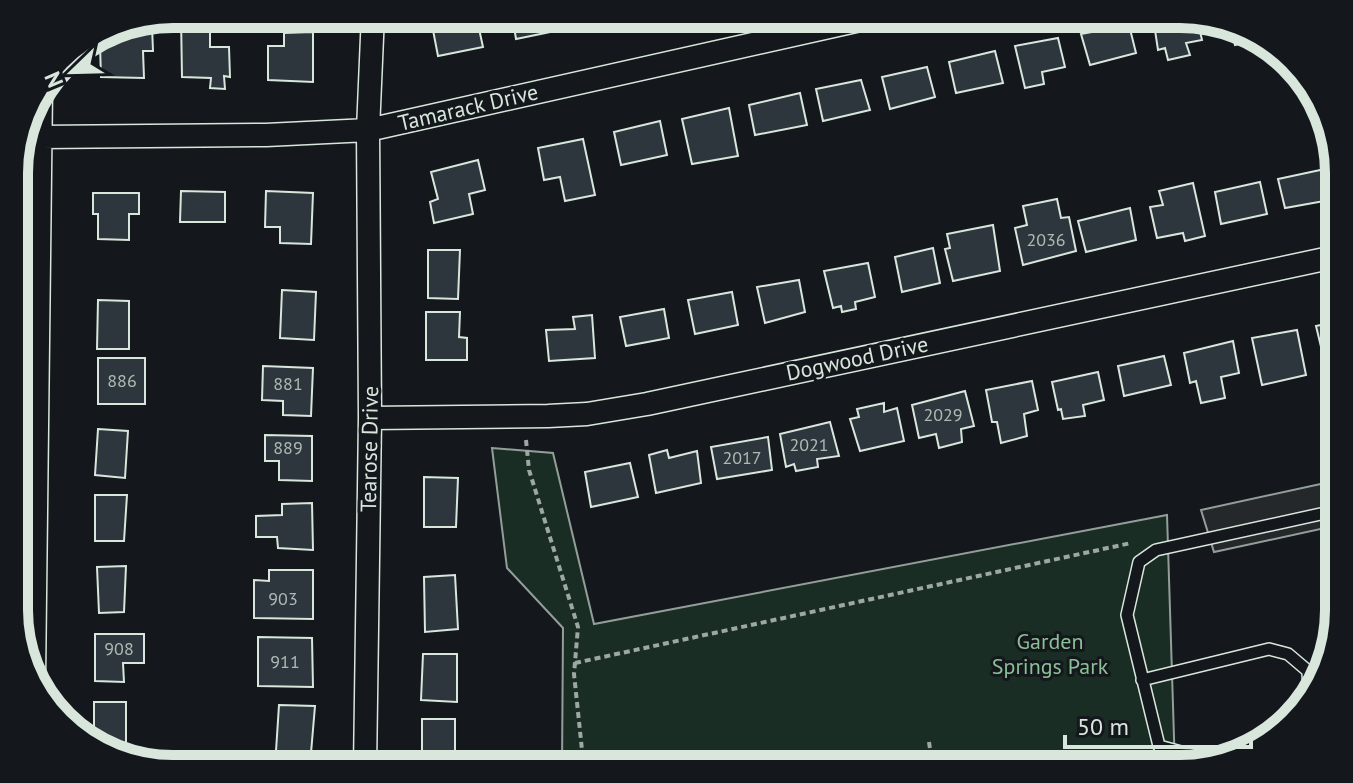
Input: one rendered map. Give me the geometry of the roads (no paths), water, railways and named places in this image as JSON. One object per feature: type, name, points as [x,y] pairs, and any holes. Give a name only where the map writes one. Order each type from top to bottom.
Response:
[{"type":"street","name":"Tearose Drive","points":[[365,755],[370,418],[368,130],[372,28]]},
{"type":"street","name":"Tamarack Drive","points":[[41,137],[266,135],[368,130],[779,28]]},
{"type":"street","points":[[28,477],[41,114]]},
{"type":"street","name":"Dogwood Drive","points":[[370,418],[587,414],[647,404],[1325,259]]},
{"type":"street","points":[[28,597],[31,638]]},
{"type":"lane","points":[[1191,755],[1159,746],[1127,615],[1139,562],[1156,550],[1325,513]]},
{"type":"lane","points":[[1142,680],[1269,649],[1288,654],[1308,671],[1308,677]]},
{"type":"park label","name":"Garden Springs Park","points":[[1050,654]]}]
